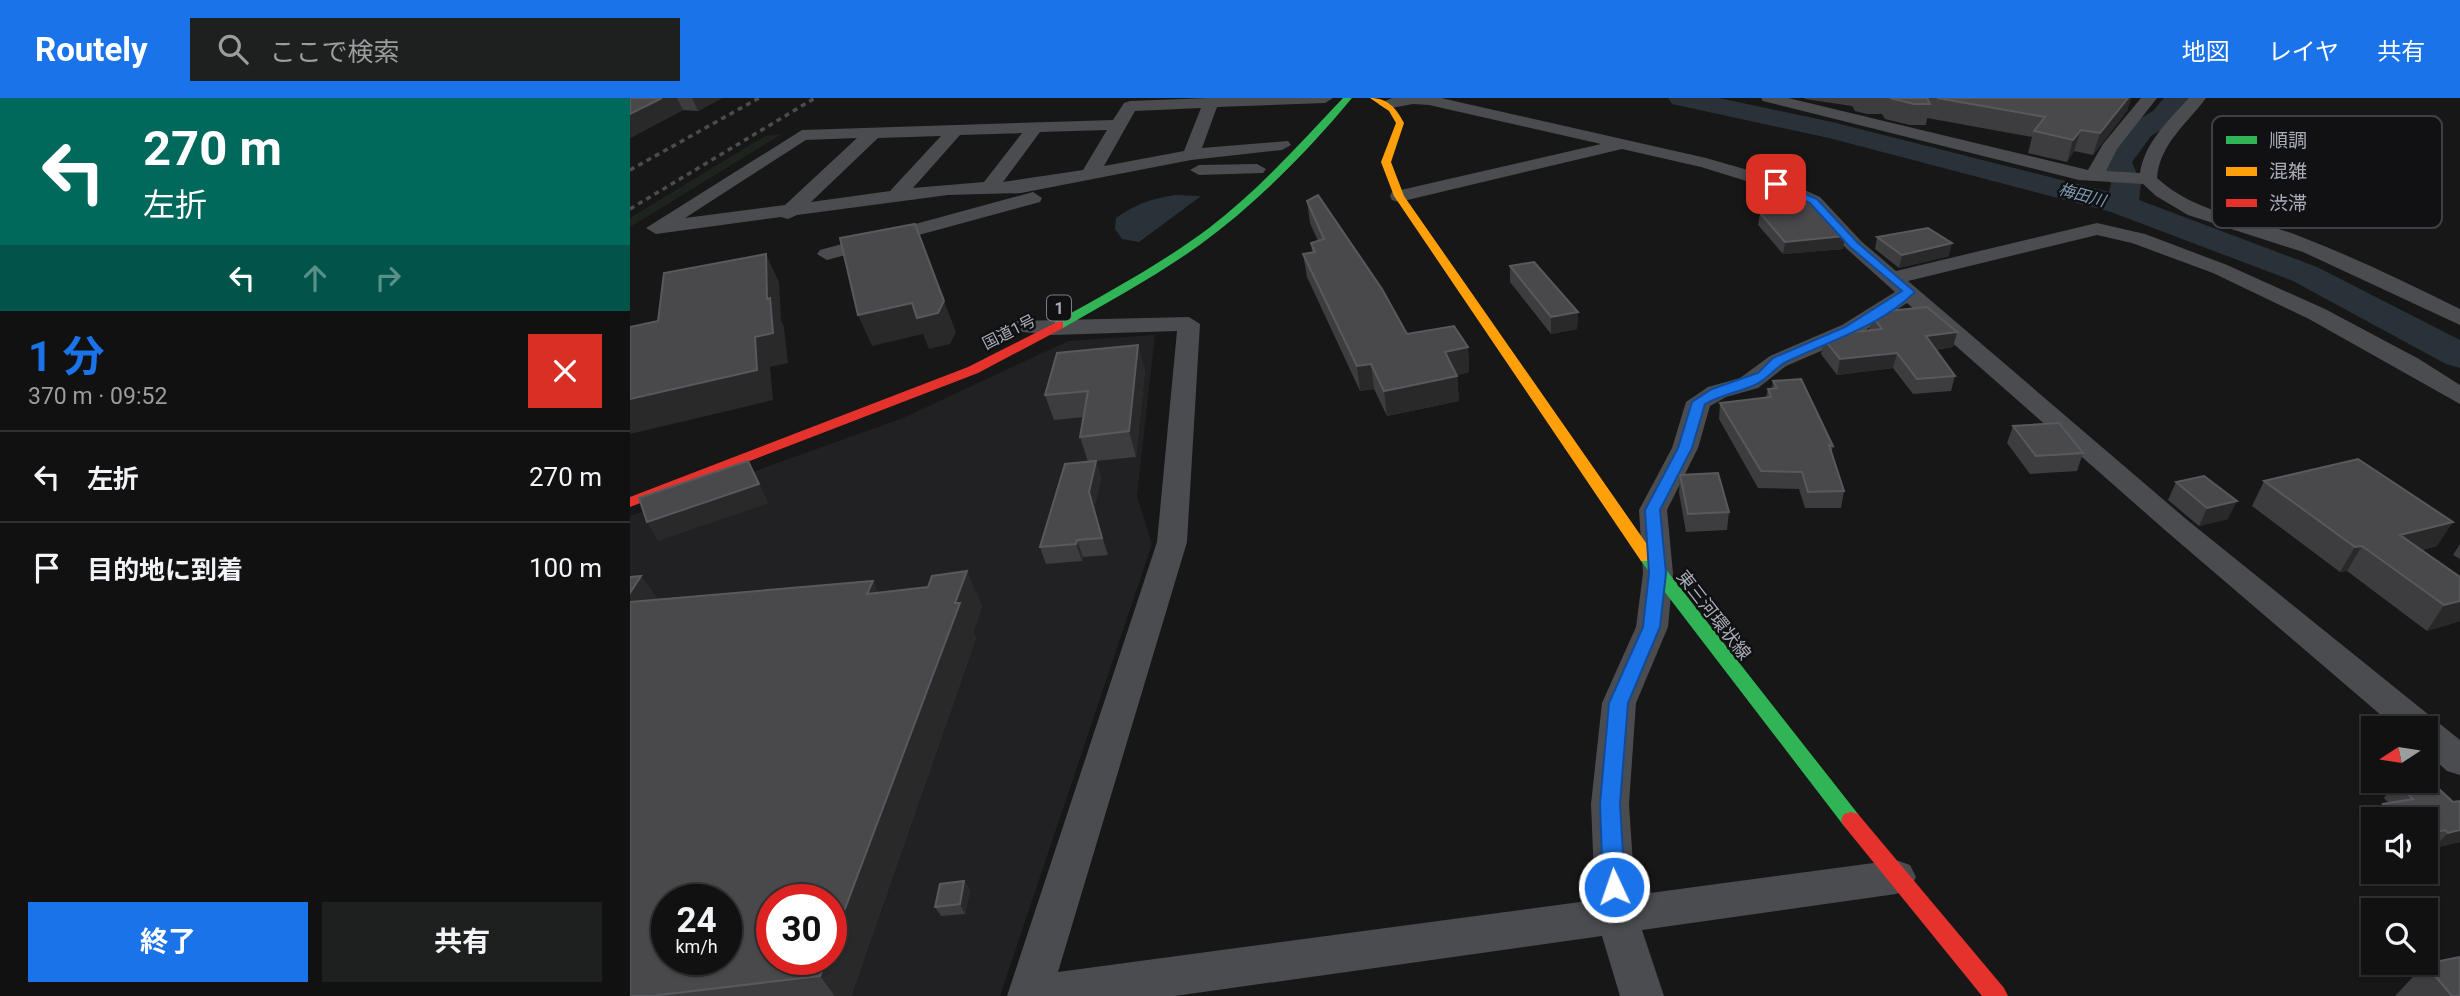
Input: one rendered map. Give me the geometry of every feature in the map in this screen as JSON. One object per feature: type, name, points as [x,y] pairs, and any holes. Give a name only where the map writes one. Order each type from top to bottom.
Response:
[{"type":"main road","name":"国道1号","points":[[1016,329],[1056,310],[1167,245],[1233,193],[1325,98]]},
{"type":"main road","name":"国道1号","points":[[630,502],[973,370],[1053,328],[1149,273],[1213,229],[1269,180],[1348,98]]},
{"type":"main road","name":"東三河環状線","points":[[1380,101],[1397,114],[1401,123],[1386,164],[1389,178],[1399,196],[1658,573],[1896,877],[1996,996]]},
{"type":"main road","points":[[630,484],[746,443],[950,361]]},
{"type":"street","points":[[1090,174],[1130,106],[1325,98]]},
{"type":"street","points":[[1769,98],[2079,175],[2144,178],[2157,190],[2183,206],[2212,215]]},
{"type":"street","points":[[2097,174],[2109,148],[2148,98]]},
{"type":"street","points":[[2144,178],[2147,166],[2178,120],[2198,98]]},
{"type":"street","points":[[1258,146],[1303,99]]},
{"type":"street","points":[[1380,101],[1429,100],[1623,143],[1706,163],[1797,192],[1814,201],[1854,245],[2176,526],[2406,716]]},
{"type":"street","points":[[1191,155],[1211,103]]},
{"type":"street","points":[[1118,125],[802,135],[656,228],[788,213],[948,189],[1021,187],[1191,155],[1282,145]]},
{"type":"street","points":[[989,188],[1035,128]]},
{"type":"street","points":[[895,197],[956,130]]},
{"type":"street","points":[[788,213],[874,132]]},
{"type":"street","points":[[1399,196],[1623,143]]},
{"type":"street","points":[[827,254],[1026,200],[1180,170],[1257,169]]},
{"type":"street","points":[[2252,228],[2290,240],[2460,318]]},
{"type":"street","points":[[1642,996],[1616,915],[1610,804],[1619,703],[1652,627],[1658,573],[1653,510],[1685,448],[1699,402],[1717,392],[1749,383],[1778,361],[1850,330],[1901,285],[2097,229],[2138,238],[2220,269],[2317,314],[2410,364],[2460,396]]},
{"type":"street","points":[[1016,329],[1189,324],[1172,542],[1029,996],[1896,877]]},
{"type":"street","points":[[2438,742],[2460,761]]},
{"type":"shaded area","points":[[782,134],[630,227],[630,218],[765,136]]},
{"type":"shaded area","points":[[1175,195],[1201,196],[1139,242],[1122,239],[1115,229],[1116,218],[1130,209],[1151,200]]},
{"type":"shaded area","points":[[1155,335],[1137,496],[1152,544],[1000,996],[630,996],[630,516],[903,418],[1068,341]]},
{"type":"building","points":[[630,98],[662,98],[630,114]]},
{"type":"building","points":[[1890,98],[1927,98],[1930,104],[1914,104]]},
{"type":"building","points":[[1937,98],[2128,98],[2100,133],[2081,130],[2073,140],[2034,131],[2045,117]]},
{"type":"building","points":[[1796,190],[1806,195],[1845,236],[1785,242],[1760,213],[1781,210],[1766,193]]},
{"type":"building","points":[[1318,195],[1382,289],[1407,334],[1454,326],[1468,347],[1445,352],[1457,376],[1384,391],[1371,364],[1357,366],[1303,254],[1315,252],[1311,243],[1324,239],[1307,201]]},
{"type":"building","points":[[915,224],[944,301],[938,313],[917,318],[912,303],[858,315],[840,238]]},
{"type":"building","points":[[1928,228],[1952,243],[1902,255],[1877,237]]},
{"type":"building","points":[[766,254],[767,299],[770,298],[773,333],[755,337],[757,370],[630,399],[630,327],[658,321],[664,273]]},
{"type":"building","points":[[1534,262],[1578,312],[1551,317],[1510,266]]},
{"type":"building","points":[[1927,307],[1957,332],[1926,336],[1955,376],[1917,379],[1897,353],[1840,359],[1824,339],[1834,334],[1882,329],[1872,316],[1878,312]]},
{"type":"building","points":[[1138,345],[1129,431],[1080,437],[1088,391],[1045,395],[1057,353]]},
{"type":"building","points":[[1801,379],[1833,446],[1829,445],[1844,491],[1808,492],[1802,472],[1761,471],[1720,403],[1771,397],[1768,389],[1777,388],[1773,381]]},
{"type":"building","points":[[2059,423],[2083,453],[2036,456],[2013,426]]},
{"type":"building","points":[[2358,459],[2453,522],[2400,535],[2460,577],[2460,601],[2444,605],[2362,546],[2355,547],[2264,481]]},
{"type":"building","points":[[748,461],[759,484],[647,522],[639,498]]},
{"type":"building","points":[[1096,461],[1089,492],[1102,538],[1077,540],[1076,544],[1040,547],[1065,464]]},
{"type":"building","points":[[1718,473],[1729,512],[1688,514],[1680,475]]},
{"type":"building","points":[[2204,476],[2237,501],[2207,508],[2176,482]]},
{"type":"building","points":[[967,571],[955,603],[960,603],[847,903],[847,884],[756,884],[756,975],[820,976],[651,996],[630,996],[630,602],[873,581],[867,594],[928,587],[932,576]]},
{"type":"building","points":[[641,576],[630,593],[630,577]]},
{"type":"building","points":[[2438,788],[2453,802],[2460,801],[2460,830],[2448,833],[2445,830],[2438,831],[2438,807],[2386,807],[2383,804],[2413,799],[2407,793],[2438,793]]},
{"type":"building","points":[[964,881],[960,904],[935,907],[940,884]]},
{"type":"building","points":[[2460,957],[2460,996],[2452,996],[2434,975],[2438,975],[2438,961]]},
{"type":"waterway","name":"梅田川","points":[[1681,98],[1832,130],[2122,205]]},
{"type":"waterway","points":[[2122,205],[2126,184],[2117,162],[2141,130],[2163,117],[2178,98]]},
{"type":"waterway","name":"梅田川","points":[[2122,205],[2305,274],[2460,356]]},
{"type":"railway","points":[[630,170],[759,98]]},
{"type":"railway","points":[[630,209],[815,98]]},
{"type":"traffic: fast","points":[[1059,325],[1158,268],[1214,229],[1267,182],[1348,98]]},
{"type":"traffic: fast","points":[[1647,557],[1851,820]]},
{"type":"traffic: slow","points":[[1374,98],[1392,109],[1400,123],[1386,162],[1399,196],[1647,557]]},
{"type":"traffic: jam","points":[[630,502],[973,370],[1059,325]]},
{"type":"traffic: jam","points":[[1851,820],[1996,996]]},
{"type":"route","points":[[1614,887],[1610,804],[1619,703],[1652,627],[1658,573],[1653,510],[1685,448],[1699,402],[1717,392],[1749,383],[1778,361],[1850,330],[1909,292],[1854,245],[1814,201],[1776,184]]}]
